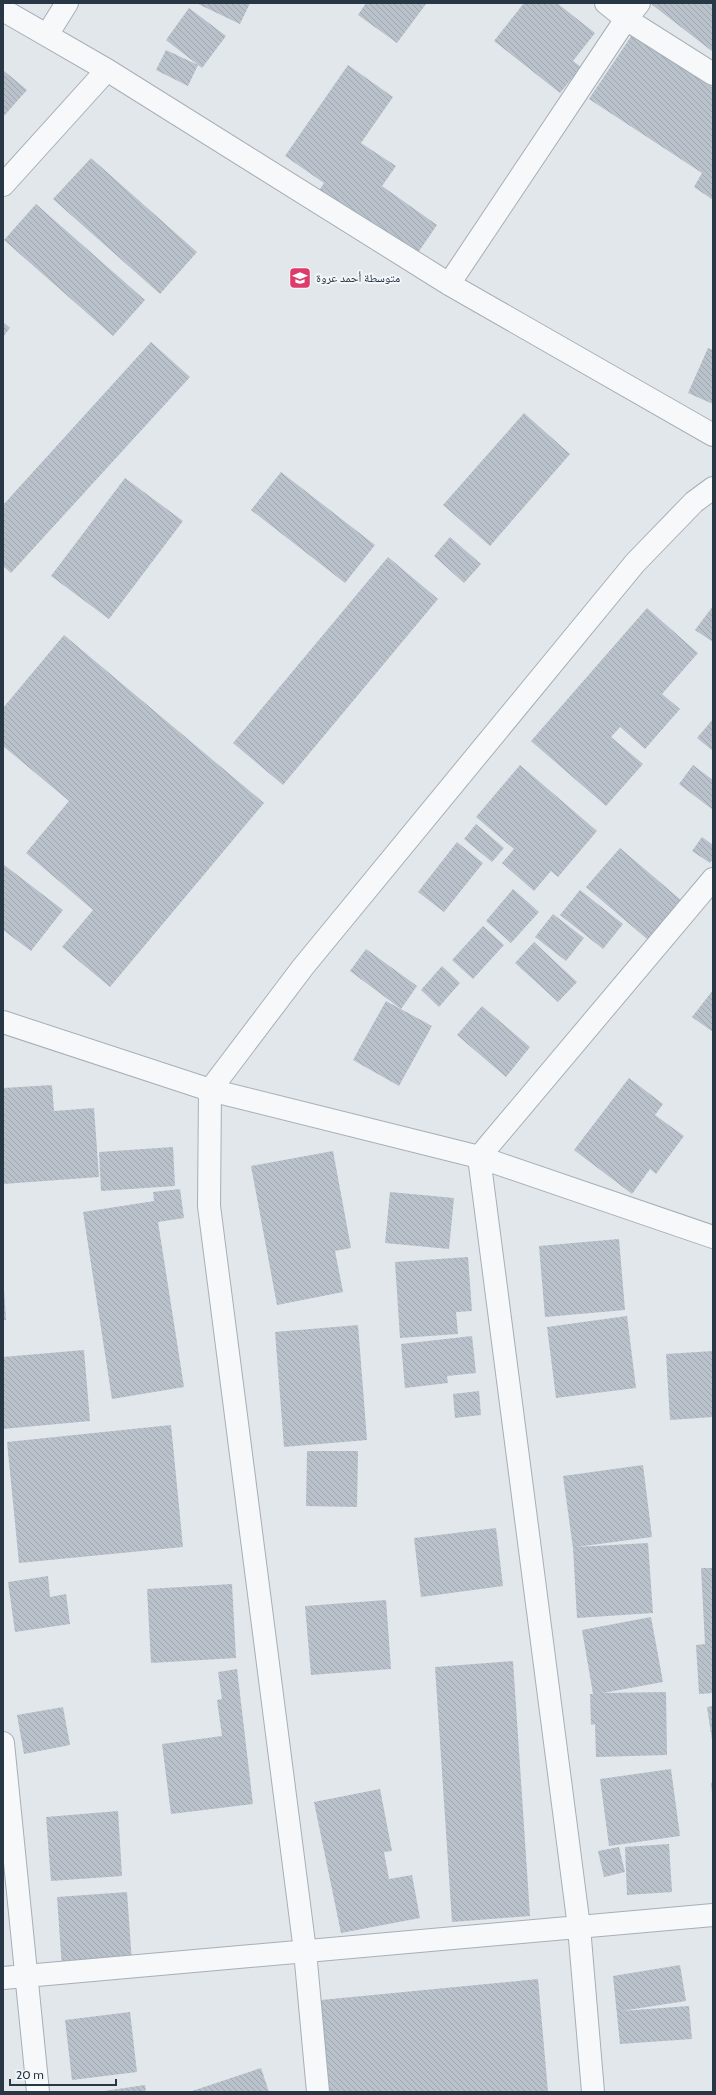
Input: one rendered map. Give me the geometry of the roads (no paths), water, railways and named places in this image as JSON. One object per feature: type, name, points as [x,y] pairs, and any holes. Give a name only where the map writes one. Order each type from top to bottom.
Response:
[{"type":"street","points":[[47,35],[67,3]]},
{"type":"street","points":[[606,3],[633,11],[713,74]]},
{"type":"street","points":[[3,10],[107,70],[449,284],[713,435]]},
{"type":"street","points":[[449,284],[633,11]]},
{"type":"street","points":[[3,185],[107,70]]},
{"type":"street","points":[[318,2092],[305,1951],[209,1206],[210,1090],[303,967],[635,563],[694,502],[713,488]]},
{"type":"street","points":[[593,2092],[579,1927],[479,1157],[713,879]]},
{"type":"street","points":[[3,1022],[210,1090],[479,1157],[713,1237]]},
{"type":"street","points":[[3,1743],[28,1976],[38,2092]]},
{"type":"street","points":[[3,1978],[713,1916]]},
{"type":"place","name":"متوسطة أحمد عروة","points":[[300,278]]}]
